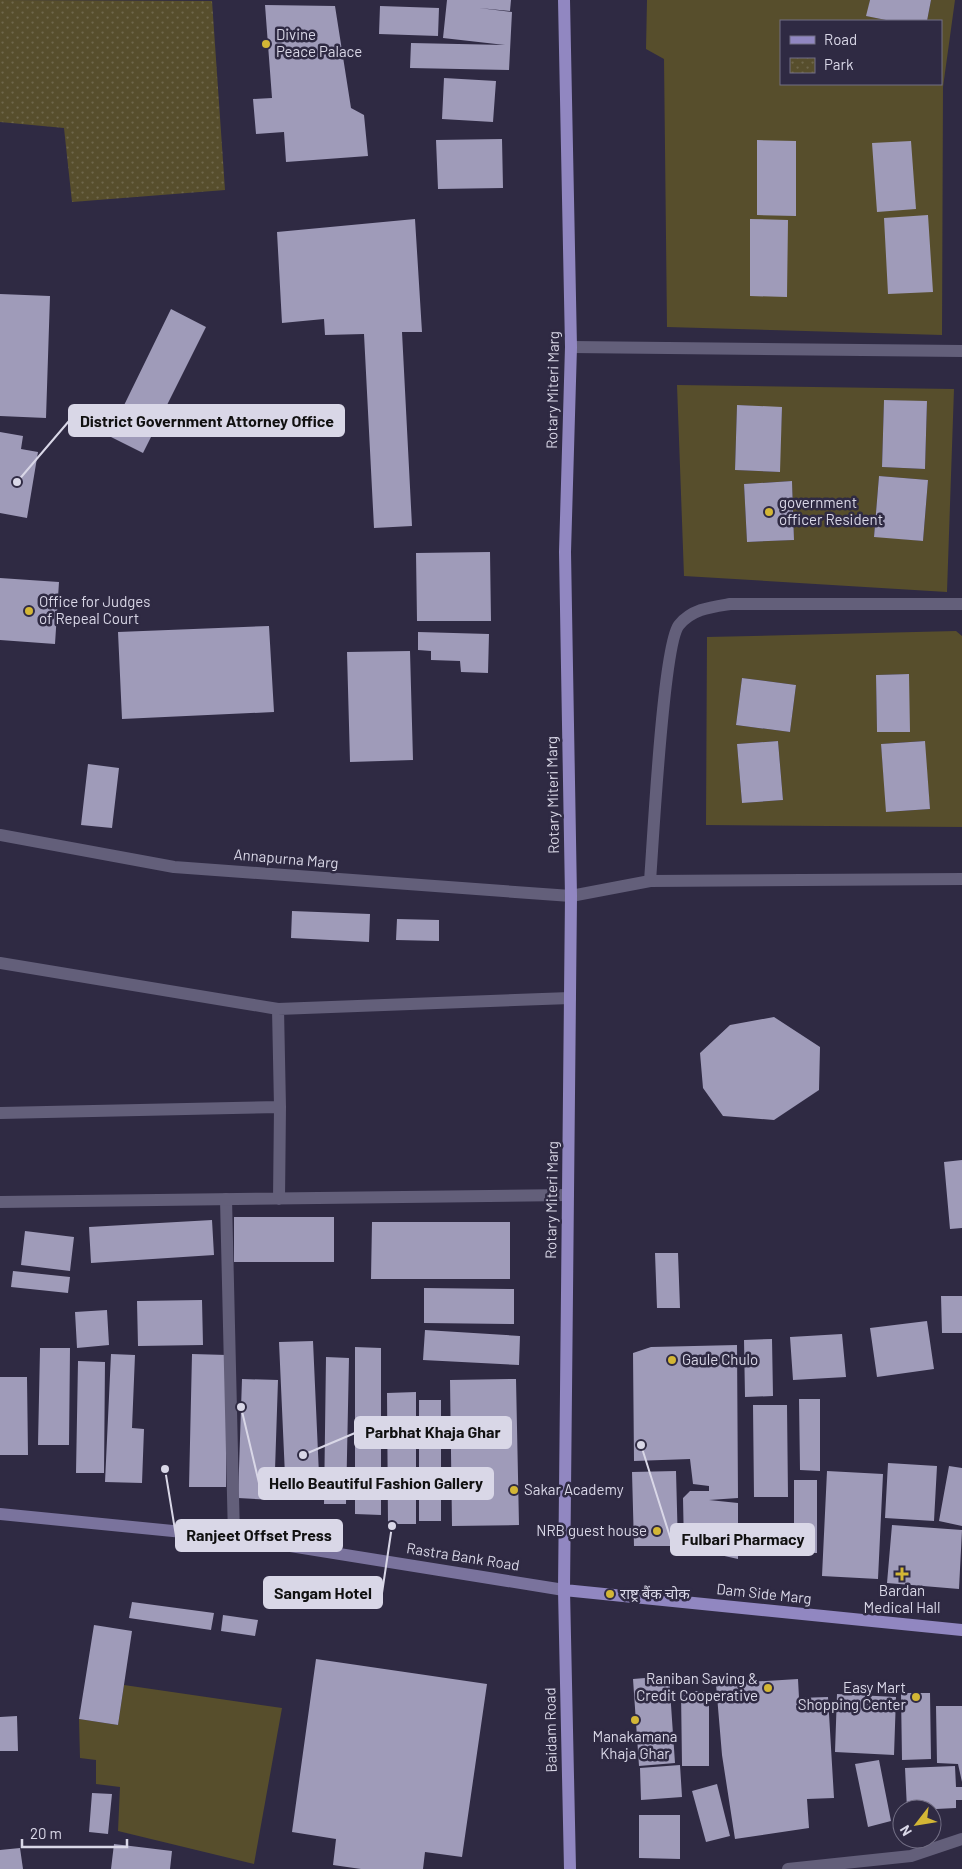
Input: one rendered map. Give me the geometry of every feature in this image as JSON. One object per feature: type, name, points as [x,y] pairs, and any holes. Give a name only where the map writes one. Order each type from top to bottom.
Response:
[{"type":"main road","name":"Rotary Miteri Marg","points":[[564,0],[571,347],[565,552],[571,896],[564,1590]]},
{"type":"main road","name":"Rastra Bank Road","points":[[0,1514],[234,1537],[564,1590]]},
{"type":"main road","name":"Dam Side Marg","points":[[564,1590],[962,1630]]},
{"type":"main road","name":"Baidam Road","points":[[564,1590],[570,1869]]},
{"type":"street","points":[[571,347],[962,351]]},
{"type":"street","points":[[650,881],[667,670],[670,650],[678,626],[702,608],[730,604],[962,604]]},
{"type":"street","name":"Annapurna Marg","points":[[0,835],[174,866],[571,896],[650,881],[962,879]]},
{"type":"street","points":[[0,963],[278,1009],[570,998]]},
{"type":"street","points":[[278,1009],[279,1199]]},
{"type":"street","points":[[0,1113],[280,1107]]},
{"type":"street","points":[[0,1202],[568,1195]]},
{"type":"street","points":[[226,1199],[234,1537]]},
{"type":"street","points":[[788,1869],[911,1856],[962,1839]]},
{"type":"green space","points":[[0,0],[212,1],[225,190],[72,202],[64,128],[0,122]]},
{"type":"green space","points":[[647,0],[870,0],[867,16],[886,20],[780,20],[780,85],[942,85],[942,20],[927,20],[931,0],[955,0],[943,87],[942,335],[667,327],[664,59],[646,49]]},
{"type":"green space","points":[[677,385],[954,389],[947,592],[684,576]],"holes":[[[884,400],[927,402],[925,469],[882,467]],[[737,405],[782,408],[779,472],[735,470]],[[879,476],[928,480],[923,541],[874,536]],[[792,481],[794,540],[747,542],[744,484]]]},
{"type":"green space","points":[[956,631],[962,636],[962,827],[706,825],[707,637]],"holes":[[[909,674],[909,732],[877,732],[876,675]],[[742,678],[796,685],[790,732],[736,725]],[[778,741],[783,800],[742,803],[737,744]],[[924,741],[930,809],[887,812],[881,744]]]},
{"type":"green space","points":[[124,1685],[282,1708],[254,1864],[118,1831],[120,1787],[96,1784],[96,1760],[80,1758],[79,1719],[118,1725]]},
{"type":"building","points":[[447,0],[511,0],[510,11],[479,8],[512,12],[509,70],[410,68],[411,43],[505,45],[443,38]]},
{"type":"building","points":[[870,0],[931,0],[927,20],[886,20],[866,16]]},
{"type":"building","points":[[265,5],[335,6],[351,108],[364,115],[368,156],[286,162],[284,132],[256,134],[253,99],[272,98]]},
{"type":"building","points":[[380,6],[439,8],[438,36],[379,34]]},
{"type":"building","points":[[444,78],[496,81],[493,122],[442,119]]},
{"type":"building","points":[[502,139],[503,188],[438,189],[436,140]]},
{"type":"building","points":[[757,140],[796,141],[796,216],[757,215]]},
{"type":"building","points":[[911,141],[916,209],[877,212],[872,143]]},
{"type":"building","points":[[928,215],[933,292],[888,294],[884,218]]},
{"type":"building","points":[[415,219],[422,332],[402,332],[412,526],[374,528],[364,334],[325,335],[324,319],[282,323],[277,232]]},
{"type":"building","points":[[750,219],[788,220],[787,297],[750,296]]},
{"type":"building","points":[[0,294],[50,296],[46,418],[0,416]]},
{"type":"building","points":[[171,309],[206,327],[143,453],[109,436]]},
{"type":"building","points":[[884,400],[927,401],[925,469],[882,467]]},
{"type":"building","points":[[737,405],[782,407],[780,472],[735,470]]},
{"type":"building","points":[[0,432],[23,436],[21,449],[38,452],[27,518],[0,513]]},
{"type":"building","points":[[879,476],[928,480],[923,541],[874,537]]},
{"type":"building","name":"government officer Resident","points":[[792,481],[794,540],[747,542],[744,484]]},
{"type":"building","points":[[490,552],[491,621],[417,621],[416,553]]},
{"type":"building","name":"Office for Judges of Repeal Court","points":[[0,578],[59,582],[55,644],[0,640]]},
{"type":"building","points":[[269,626],[274,712],[122,719],[118,632]]},
{"type":"building","points":[[418,632],[489,634],[488,673],[461,672],[460,661],[431,660],[431,651],[418,650]]},
{"type":"building","points":[[410,651],[413,760],[350,762],[347,652]]},
{"type":"building","points":[[909,674],[910,732],[877,732],[876,675]]},
{"type":"building","points":[[742,678],[796,685],[790,732],[736,725]]},
{"type":"building","points":[[778,741],[783,800],[742,803],[737,744]]},
{"type":"building","points":[[925,741],[930,809],[886,812],[881,744]]},
{"type":"building","points":[[88,764],[119,768],[112,828],[81,825]]},
{"type":"building","points":[[292,911],[370,914],[369,942],[291,938]]},
{"type":"building","points":[[397,919],[439,920],[439,941],[396,940]]},
{"type":"building","points":[[774,1017],[820,1047],[819,1090],[774,1120],[723,1116],[703,1088],[700,1053],[730,1025]]},
{"type":"building","points":[[962,1160],[962,1228],[950,1229],[944,1162]]},
{"type":"building","points":[[234,1217],[334,1217],[334,1262],[234,1262]]},
{"type":"building","points":[[212,1220],[214,1255],[91,1263],[89,1227]]},
{"type":"building","points":[[372,1222],[510,1222],[510,1279],[371,1279]]},
{"type":"building","points":[[25,1231],[74,1237],[70,1271],[21,1265]]},
{"type":"building","points":[[655,1253],[678,1253],[680,1308],[657,1308]]},
{"type":"building","points":[[13,1271],[70,1277],[68,1293],[11,1287]]},
{"type":"building","points":[[424,1288],[514,1289],[514,1324],[424,1323]]},
{"type":"building","points":[[941,1296],[962,1296],[962,1333],[942,1333]]},
{"type":"building","points":[[202,1300],[203,1345],[138,1346],[137,1301]]},
{"type":"building","points":[[107,1310],[109,1345],[77,1348],[75,1312]]},
{"type":"building","points":[[927,1321],[934,1369],[877,1377],[870,1328]]},
{"type":"building","points":[[425,1330],[520,1336],[519,1365],[423,1360]]},
{"type":"building","points":[[842,1334],[846,1377],[793,1380],[790,1337]]},
{"type":"building","points":[[772,1339],[773,1396],[745,1397],[744,1340]]},
{"type":"building","points":[[313,1341],[320,1497],[286,1498],[279,1342]]},
{"type":"building","points":[[737,1345],[738,1498],[709,1500],[738,1503],[738,1559],[684,1547],[683,1498],[690,1491],[709,1491],[709,1486],[693,1484],[690,1459],[634,1461],[633,1353],[651,1347]]},
{"type":"building","points":[[355,1347],[381,1348],[381,1515],[355,1514]]},
{"type":"building","points":[[40,1348],[70,1348],[69,1445],[38,1445]]},
{"type":"building","points":[[111,1354],[135,1355],[132,1428],[144,1429],[142,1483],[105,1482]]},
{"type":"building","points":[[192,1354],[227,1355],[226,1487],[189,1487]]},
{"type":"building","points":[[326,1357],[349,1358],[346,1504],[324,1504]]},
{"type":"building","points":[[78,1361],[105,1362],[104,1473],[76,1473]]},
{"type":"building","points":[[0,1377],[27,1377],[28,1455],[0,1455]]},
{"type":"building","points":[[242,1379],[278,1380],[274,1500],[238,1498]]},
{"type":"building","points":[[516,1379],[519,1525],[452,1526],[450,1380]]},
{"type":"building","points":[[416,1392],[416,1524],[388,1524],[387,1393]]},
{"type":"building","points":[[799,1399],[820,1399],[820,1471],[800,1470]]},
{"type":"building","points":[[419,1400],[441,1400],[441,1521],[419,1521]]},
{"type":"building","points":[[753,1405],[787,1405],[788,1497],[754,1497]]},
{"type":"building","points":[[888,1463],[937,1466],[934,1521],[885,1518]]},
{"type":"building","points":[[949,1466],[962,1468],[962,1526],[939,1521]]},
{"type":"building","points":[[676,1471],[678,1546],[634,1546],[632,1472]]},
{"type":"building","points":[[827,1471],[883,1474],[878,1579],[822,1576]]},
{"type":"building","points":[[794,1480],[817,1480],[817,1553],[794,1553]]},
{"type":"building","points":[[892,1525],[962,1530],[959,1589],[887,1583]]},
{"type":"building","points":[[132,1602],[214,1613],[211,1630],[129,1618]]},
{"type":"building","points":[[223,1615],[258,1620],[255,1636],[221,1631]]},
{"type":"building","points":[[94,1625],[132,1631],[118,1725],[79,1719]]},
{"type":"building","points":[[316,1659],[487,1684],[462,1857],[425,1852],[423,1869],[361,1869],[333,1865],[336,1839],[292,1832]]},
{"type":"building","points":[[669,1676],[675,1763],[639,1766],[633,1679]]},
{"type":"building","points":[[798,1679],[799,1698],[828,1697],[834,1798],[807,1799],[809,1828],[735,1839],[722,1755],[716,1684]]},
{"type":"building","points":[[681,1691],[709,1691],[709,1766],[682,1766]]},
{"type":"building","points":[[901,1693],[930,1693],[931,1759],[902,1760]]},
{"type":"building","points":[[837,1694],[896,1697],[894,1755],[835,1752]]},
{"type":"building","points":[[936,1706],[962,1706],[962,1782],[958,1764],[937,1763]]},
{"type":"building","points":[[17,1716],[18,1751],[0,1751],[0,1717]]},
{"type":"building","points":[[879,1760],[891,1821],[868,1827],[855,1764]]},
{"type":"building","points":[[680,1765],[682,1797],[641,1800],[640,1768]]},
{"type":"building","points":[[955,1766],[956,1787],[962,1787],[962,1800],[956,1800],[956,1808],[942,1809],[942,1799],[907,1799],[905,1768]]},
{"type":"building","points":[[717,1784],[730,1836],[706,1842],[692,1791]]},
{"type":"building","points":[[92,1793],[112,1794],[108,1834],[89,1832]]},
{"type":"building","points":[[639,1815],[680,1815],[680,1859],[639,1858]]},
{"type":"building","points":[[114,1844],[172,1851],[170,1869],[111,1869]]},
{"type":"building","points":[[20,1848],[23,1869],[0,1869],[0,1850]]},
{"type":"place","name":"Divine Peace Palace","points":[[266,44]]},
{"type":"place","name":"District Government Attorney Office","points":[[17,482]]},
{"type":"place","name":"government officer Resident","points":[[769,512]]},
{"type":"place","name":"Office for Judges of Repeal Court","points":[[29,611]]},
{"type":"place","name":"Gaule Chulo","points":[[672,1360]]},
{"type":"place","name":"Hello Beautiful Fashion Gallery","points":[[241,1407]]},
{"type":"place","name":"Fulbari Pharmacy","points":[[641,1445]]},
{"type":"place","name":"Parbhat Khaja Ghar","points":[[303,1455]]},
{"type":"place","name":"Ranjeet Offset Press","points":[[165,1469]]},
{"type":"place","name":"Sakar Academy","points":[[514,1490]]},
{"type":"place","name":"Sangam Hotel","points":[[392,1526]]},
{"type":"place","name":"NRB guest house","points":[[657,1531]]},
{"type":"place","name":"Bardan Medical Hall","points":[[902,1574]]},
{"type":"place","name":"राष्ट्र बैंक चोक","points":[[610,1594]]},
{"type":"place","name":"Raniban Saving & Credit Cooperative","points":[[768,1688]]},
{"type":"place","name":"Easy Mart Shopping Center","points":[[916,1697]]},
{"type":"place","name":"Manakamana Khaja Ghar","points":[[635,1720]]}]
